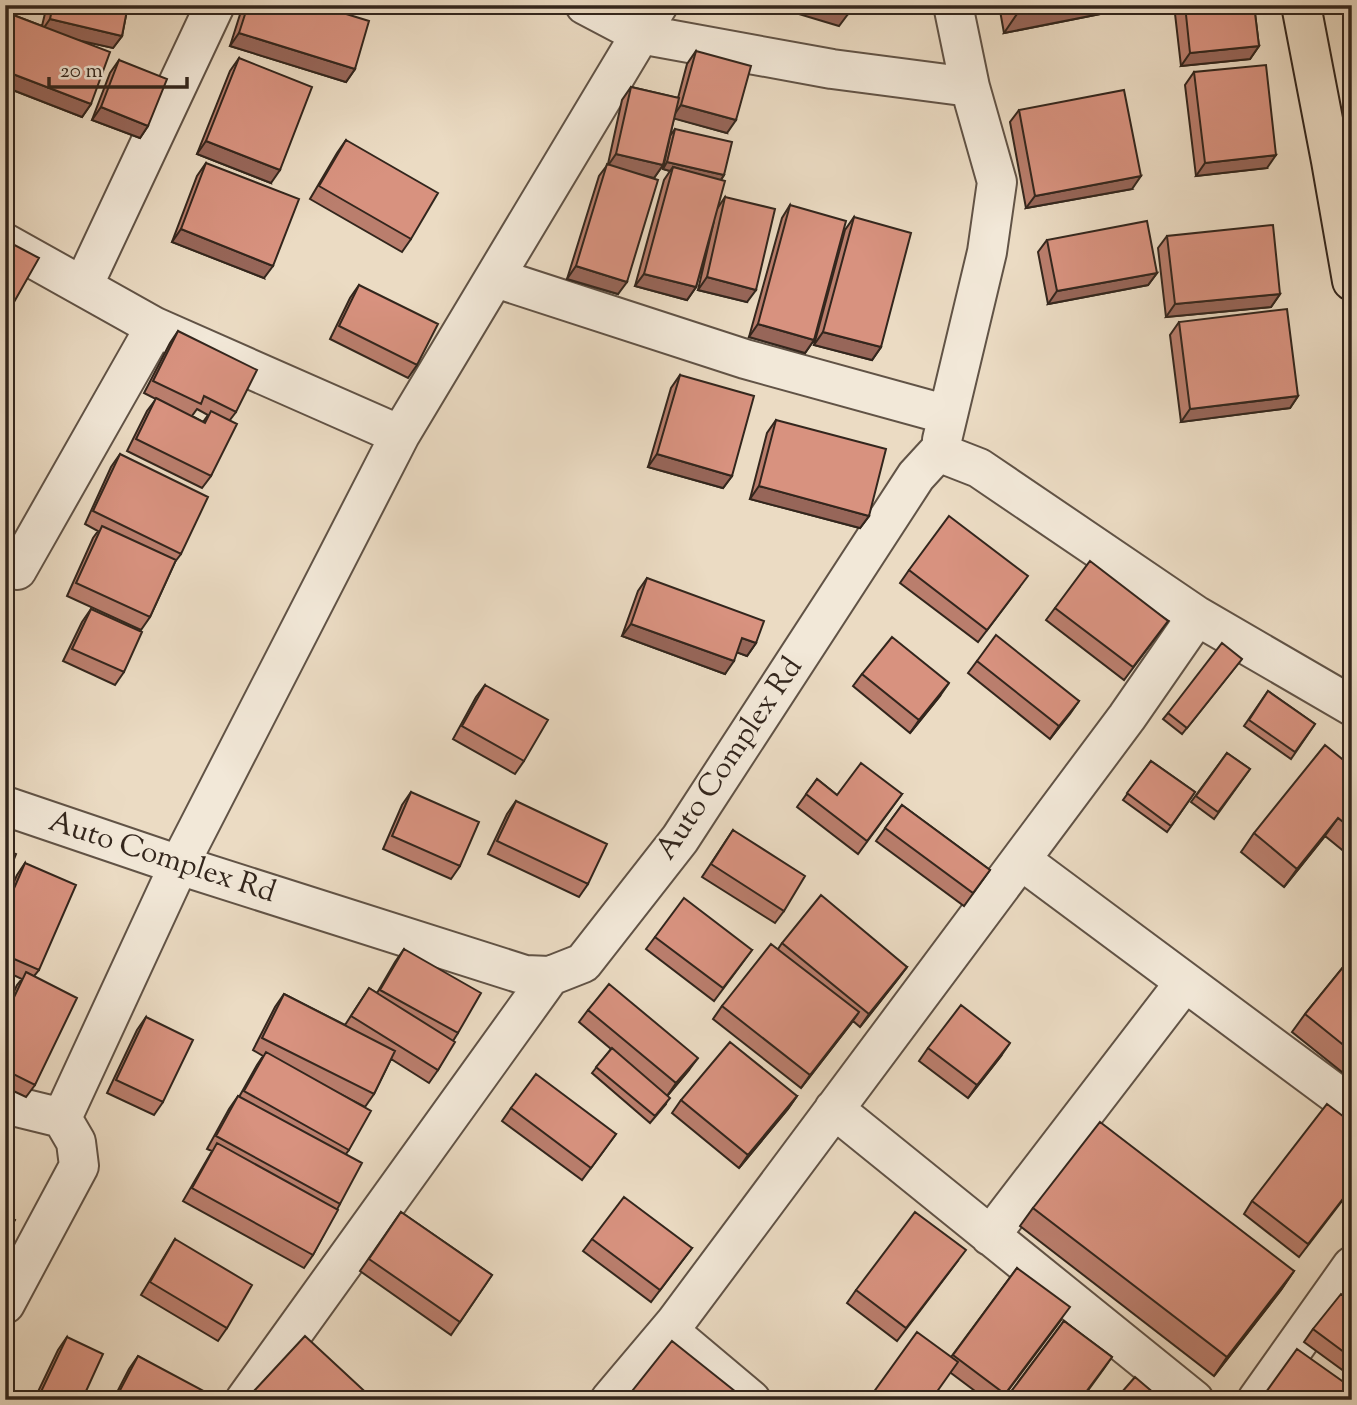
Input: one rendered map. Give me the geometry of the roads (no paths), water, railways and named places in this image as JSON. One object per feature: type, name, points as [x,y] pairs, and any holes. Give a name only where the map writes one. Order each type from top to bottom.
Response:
[{"type":"main road","points":[[1301,5],[1352,281]]},
{"type":"street","points":[[83,285],[215,5]]},
{"type":"street","points":[[585,5],[832,69],[970,87]]},
{"type":"street","points":[[953,5],[970,87],[997,182],[988,252],[938,452],[979,468],[1198,617],[1352,706]]},
{"type":"street","points":[[62,1118],[179,865],[400,435],[649,20]]},
{"type":"street","points":[[5,243],[155,327],[400,435]]},
{"type":"street","points":[[496,278],[745,359],[948,415]]},
{"type":"street","points":[[17,570],[155,327]]},
{"type":"street","name":"Auto Complex Rd","points":[[5,806],[179,865],[525,975],[550,976],[583,963],[680,839],[916,476],[938,452]]},
{"type":"street","points":[[610,1400],[668,1331],[1127,717],[1198,617]]},
{"type":"street","points":[[1021,859],[1352,1106]]},
{"type":"street","points":[[244,1400],[550,976]]},
{"type":"street","points":[[990,1236],[1185,982]]},
{"type":"street","points":[[5,1104],[62,1118],[76,1142],[79,1166],[5,1304]]},
{"type":"street","points":[[834,1109],[1194,1400]]},
{"type":"street","points":[[1257,1400],[1352,1266]]},
{"type":"street","points":[[668,1331],[751,1400]]}]
